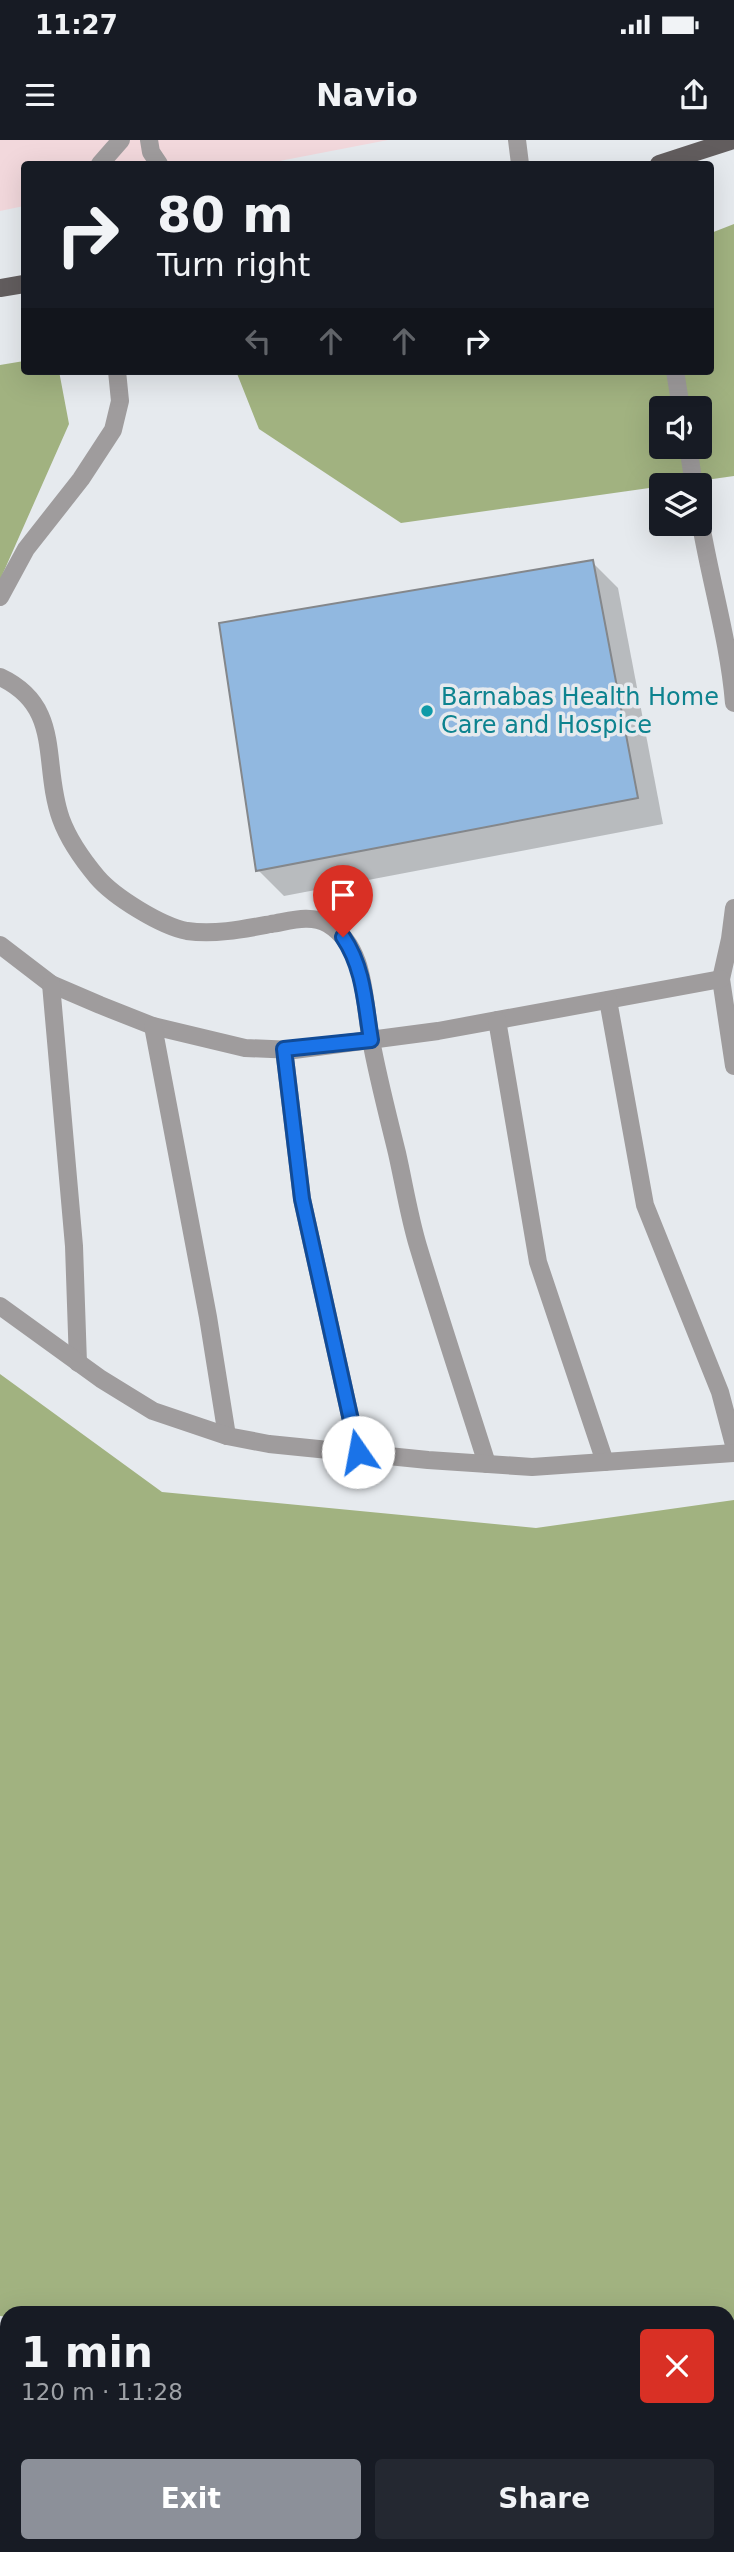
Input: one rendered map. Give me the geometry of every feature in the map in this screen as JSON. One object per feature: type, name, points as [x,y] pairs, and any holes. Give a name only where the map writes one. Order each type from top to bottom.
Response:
[{"type":"main road","points":[[671,161],[719,149]]},
{"type":"main road","points":[[0,288],[21,284]]},
{"type":"street","points":[[103,161],[121,140]]},
{"type":"street","points":[[149,140],[151,152],[157,161]]},
{"type":"street","points":[[517,140],[520,161]]},
{"type":"street","points":[[0,597],[26,549],[81,479],[113,430],[120,401],[117,375]]},
{"type":"street","points":[[676,375],[679,396]]},
{"type":"street","points":[[703,536],[731,669],[734,704]]},
{"type":"street","points":[[0,677],[18,685],[36,704],[46,728],[53,790],[61,820],[79,855],[103,883],[143,913],[186,931],[228,932],[314,919],[328,924],[343,937],[352,951],[360,970],[371,1040],[417,1244],[487,1464]]},
{"type":"street","points":[[734,908],[720,979],[734,1066]]},
{"type":"street","points":[[0,945],[51,984],[153,1026],[245,1048],[284,1049],[371,1040],[720,979]]},
{"type":"street","points":[[51,984],[74,1247],[78,1363]]},
{"type":"street","points":[[608,1000],[645,1205],[720,1392],[734,1445]]},
{"type":"street","points":[[497,1020],[538,1262],[605,1462]]},
{"type":"street","points":[[153,1026],[208,1317],[227,1436]]},
{"type":"street","points":[[284,1049],[302,1199],[358,1452]]},
{"type":"street","points":[[0,1306],[78,1363],[153,1411],[227,1436],[269,1444],[532,1467],[734,1453]]},
{"type":"shaded area","points":[[0,140],[388,140],[280,161],[21,161],[21,207],[0,211]]},
{"type":"green space","points":[[734,224],[734,476],[712,479],[712,473],[649,473],[649,488],[401,523],[259,429],[238,375],[714,375],[714,232]]},
{"type":"green space","points":[[21,362],[21,375],[60,375],[69,424],[0,580],[0,365]]},
{"type":"green space","points":[[0,1374],[162,1492],[536,1528],[734,1500],[734,2306],[0,2306]]},
{"type":"building","name":"Barnabas Health Home Care and Hospice","points":[[593,560],[638,798],[256,871],[219,623]]},
{"type":"place","name":"Barnabas Health Home Care and Hospice","points":[[427,711]]},
{"type":"route","points":[[343,937],[360,970],[371,1040],[284,1049],[302,1199],[358,1452]]}]
